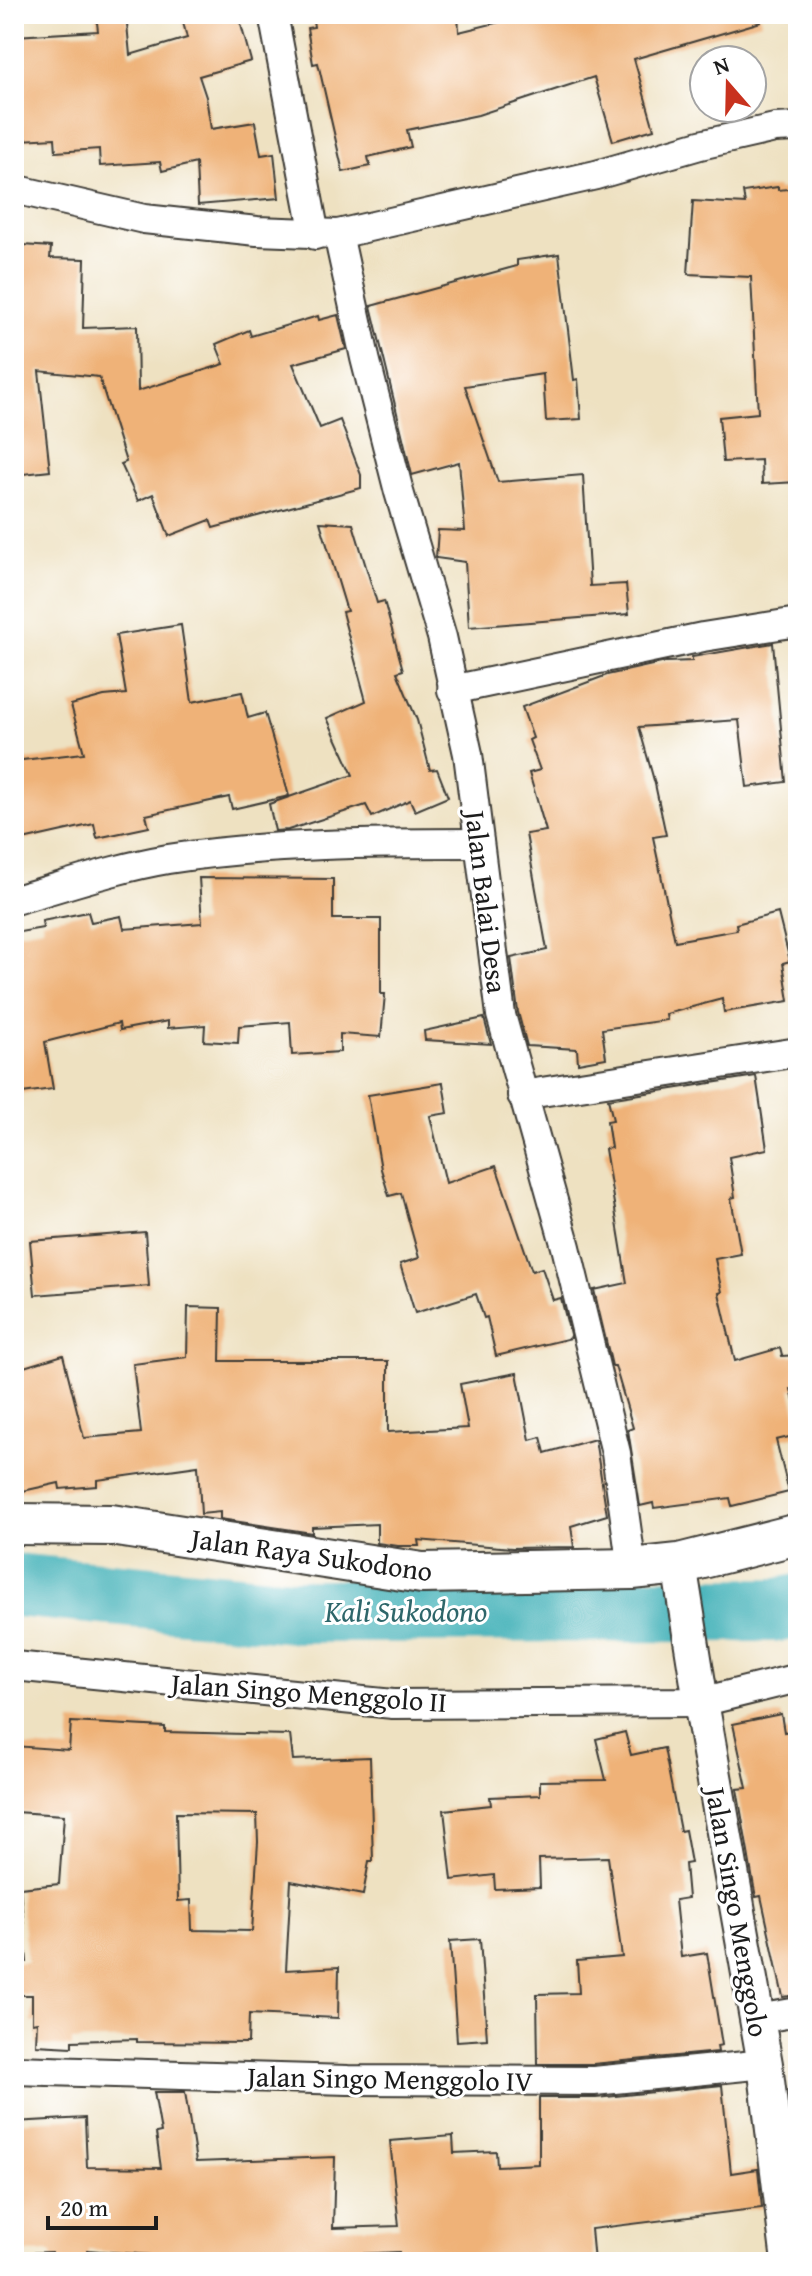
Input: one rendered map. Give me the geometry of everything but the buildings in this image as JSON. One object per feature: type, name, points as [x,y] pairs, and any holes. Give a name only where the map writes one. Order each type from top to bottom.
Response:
[{"type":"main road","name":"Jalan Raya Sukodono","points":[[14,1524],[111,1525],[422,1573],[680,1571],[798,1534]]},
{"type":"street","name":"Jalan Balai Desa","points":[[273,14],[326,235],[442,637],[468,754],[501,1015],[566,1247],[616,1453],[632,1569]]},
{"type":"street","points":[[14,189],[144,219],[326,235],[596,175],[700,145],[775,128],[798,127]]},
{"type":"street","points":[[452,690],[703,637],[798,622]]},
{"type":"street","points":[[14,900],[110,872],[167,860],[287,846],[479,843]]},
{"type":"street","points":[[522,1095],[798,1052]]},
{"type":"street","name":"Jalan Singo Menggolo","points":[[680,1571],[765,2064],[789,2262]]},
{"type":"street","name":"Jalan Singo Menggolo II","points":[[14,1666],[393,1704],[699,1689],[798,1678]]},
{"type":"street","points":[[757,2019],[798,2012]]},
{"type":"street","name":"Jalan Singo Menggolo IV","points":[[14,2070],[348,2080],[594,2081],[765,2064]]},
{"type":"waterway","name":"Kali Sukodono","points":[[14,1585],[292,1611],[780,1610],[798,1606]]}]
